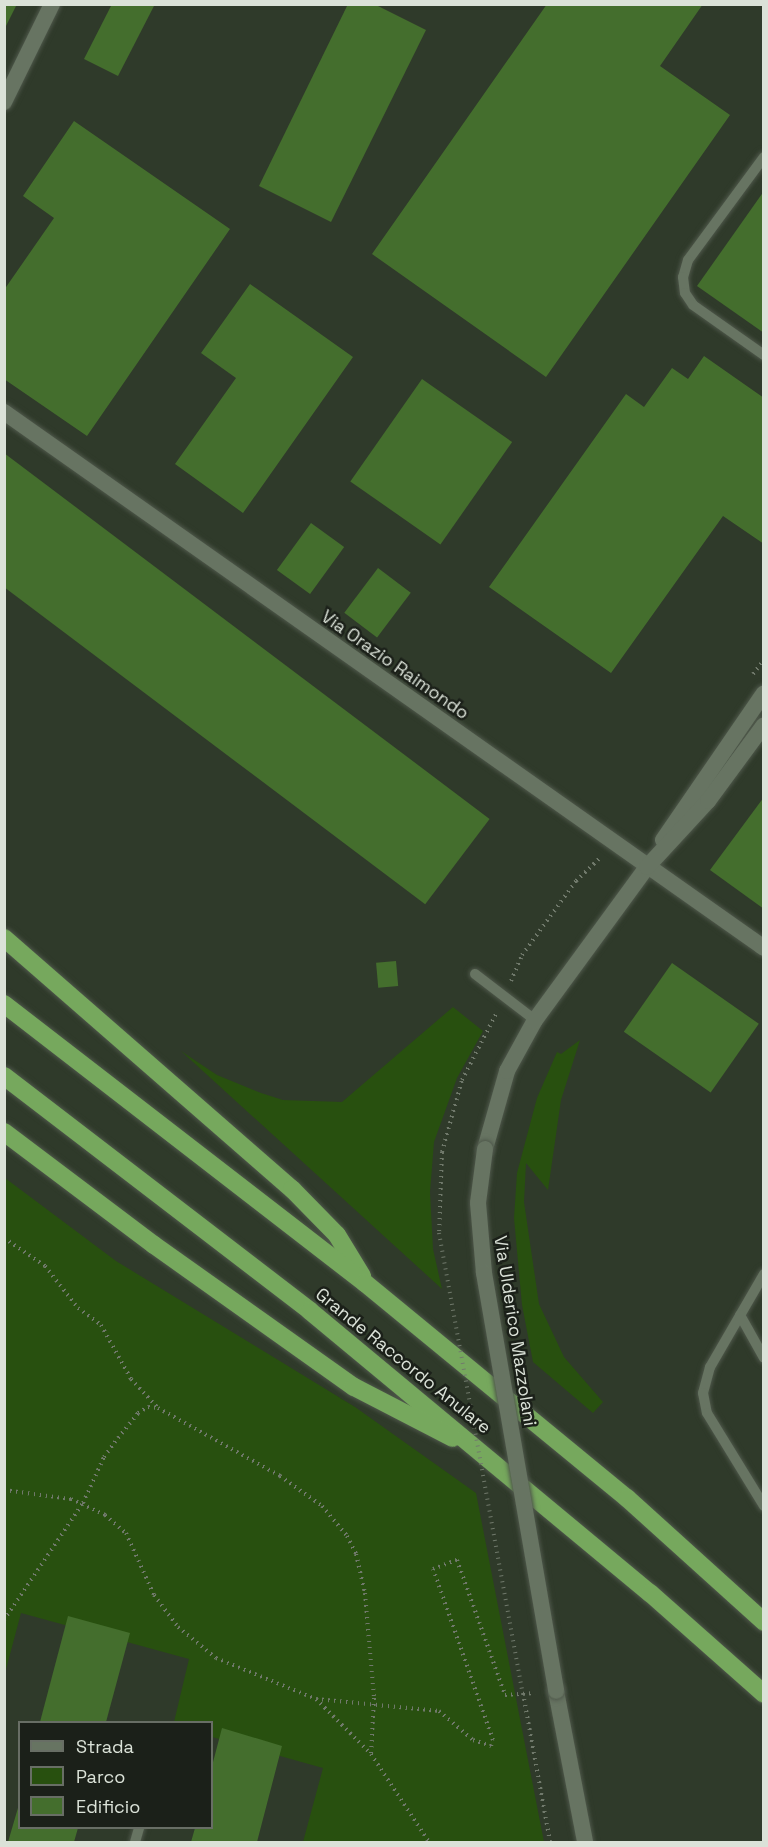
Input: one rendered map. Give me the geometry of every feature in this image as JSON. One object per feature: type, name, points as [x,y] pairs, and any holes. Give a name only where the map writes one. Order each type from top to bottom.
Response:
[{"type":"highway","points":[[4,938],[308,1204],[342,1242],[365,1283]]},
{"type":"highway","name":"Grande Raccordo Anulare","points":[[4,1004],[365,1283],[627,1498],[764,1622]]},
{"type":"highway","name":"Grande Raccordo Anulare","points":[[4,1076],[310,1311],[764,1694]]},
{"type":"highway","points":[[4,1132],[154,1245],[354,1387],[474,1447]]},
{"type":"street","points":[[4,102],[52,4]]},
{"type":"street","name":"Via Orazio Raimondo","points":[[4,412],[764,948]]},
{"type":"street","points":[[647,867],[684,806],[764,693]]},
{"type":"street","points":[[647,867],[708,801],[764,725]]},
{"type":"street","name":"Via Ulderico Mazzolani","points":[[585,1842],[556,1691],[484,1273],[478,1203],[485,1149],[507,1071],[535,1020],[647,867]]},
{"type":"lane","points":[[764,157],[688,260],[683,277],[685,293],[693,305],[764,355]]},
{"type":"lane","points":[[475,974],[535,1020]]},
{"type":"lane","points":[[764,1274],[707,1373],[703,1402],[739,1471],[764,1506]]},
{"type":"lane","points":[[740,1315],[764,1358]]},
{"type":"path","points":[[522,955],[576,881],[596,862]]},
{"type":"path","points":[[487,1036],[462,1080],[441,1152],[439,1233],[550,1842]]},
{"type":"path","points":[[4,1238],[45,1266],[78,1308],[101,1325],[131,1379],[158,1408],[280,1476],[322,1506],[341,1527],[356,1554],[363,1581],[374,1705],[371,1754]]},
{"type":"path","points":[[4,1620],[83,1503],[104,1457],[138,1413],[158,1408]]},
{"type":"path","points":[[4,1490],[83,1503],[126,1533],[154,1595],[178,1627],[216,1658],[316,1700],[439,1711],[473,1740],[491,1746],[493,1740],[433,1569],[457,1560],[504,1695],[524,1694]]},
{"type":"path","points":[[316,1700],[371,1754],[429,1842]]},
{"type":"green space","points":[[453,1007],[483,1031],[457,1078],[434,1142],[430,1192],[433,1249],[442,1289],[181,1051],[217,1075],[283,1100],[342,1102]]},
{"type":"green space","points":[[580,1040],[561,1100],[548,1190],[526,1163],[524,1202],[539,1304],[564,1357],[603,1402],[593,1413],[533,1362],[522,1305],[514,1218],[517,1173],[537,1098],[557,1052],[561,1054]]},
{"type":"green space","points":[[5,1178],[116,1261],[355,1407],[476,1493],[544,1842],[303,1842],[323,1768],[213,1737],[213,1721],[174,1721],[189,1659],[21,1613],[5,1673]]},
{"type":"building","points":[[4,4],[17,4],[4,30]]},
{"type":"building","points":[[112,4],[155,4],[118,76],[84,59]]},
{"type":"building","points":[[348,4],[374,4],[426,30],[331,222],[259,186]]},
{"type":"building","points":[[547,4],[703,4],[660,66],[730,115],[546,377],[372,254]]},
{"type":"building","points":[[74,121],[230,229],[87,436],[4,379],[4,290],[54,218],[23,196]]},
{"type":"building","points":[[764,191],[764,333],[697,286]]},
{"type":"building","points":[[250,284],[353,357],[243,513],[175,464],[236,378],[201,353]]},
{"type":"building","points":[[704,356],[764,398],[764,544],[723,516],[611,673],[489,587],[626,394],[644,407],[672,368],[688,379]]},
{"type":"building","points":[[422,379],[512,442],[440,544],[350,481]]},
{"type":"building","points":[[4,453],[490,819],[425,904],[4,587]]},
{"type":"building","points":[[311,523],[344,547],[310,594],[277,570]]},
{"type":"building","points":[[378,568],[411,593],[377,637],[344,613]]},
{"type":"building","points":[[764,797],[764,909],[710,870]]},
{"type":"building","points":[[396,961],[398,986],[378,988],[376,963]]},
{"type":"building","points":[[672,963],[759,1024],[711,1093],[624,1032]]},
{"type":"building","points":[[68,1616],[130,1633],[106,1721],[40,1721]]},
{"type":"building","points":[[222,1728],[282,1746],[257,1842],[191,1842],[195,1829],[213,1829],[213,1762]]},
{"type":"building","points":[[18,1808],[18,1829],[78,1829],[74,1842],[8,1842]]}]
